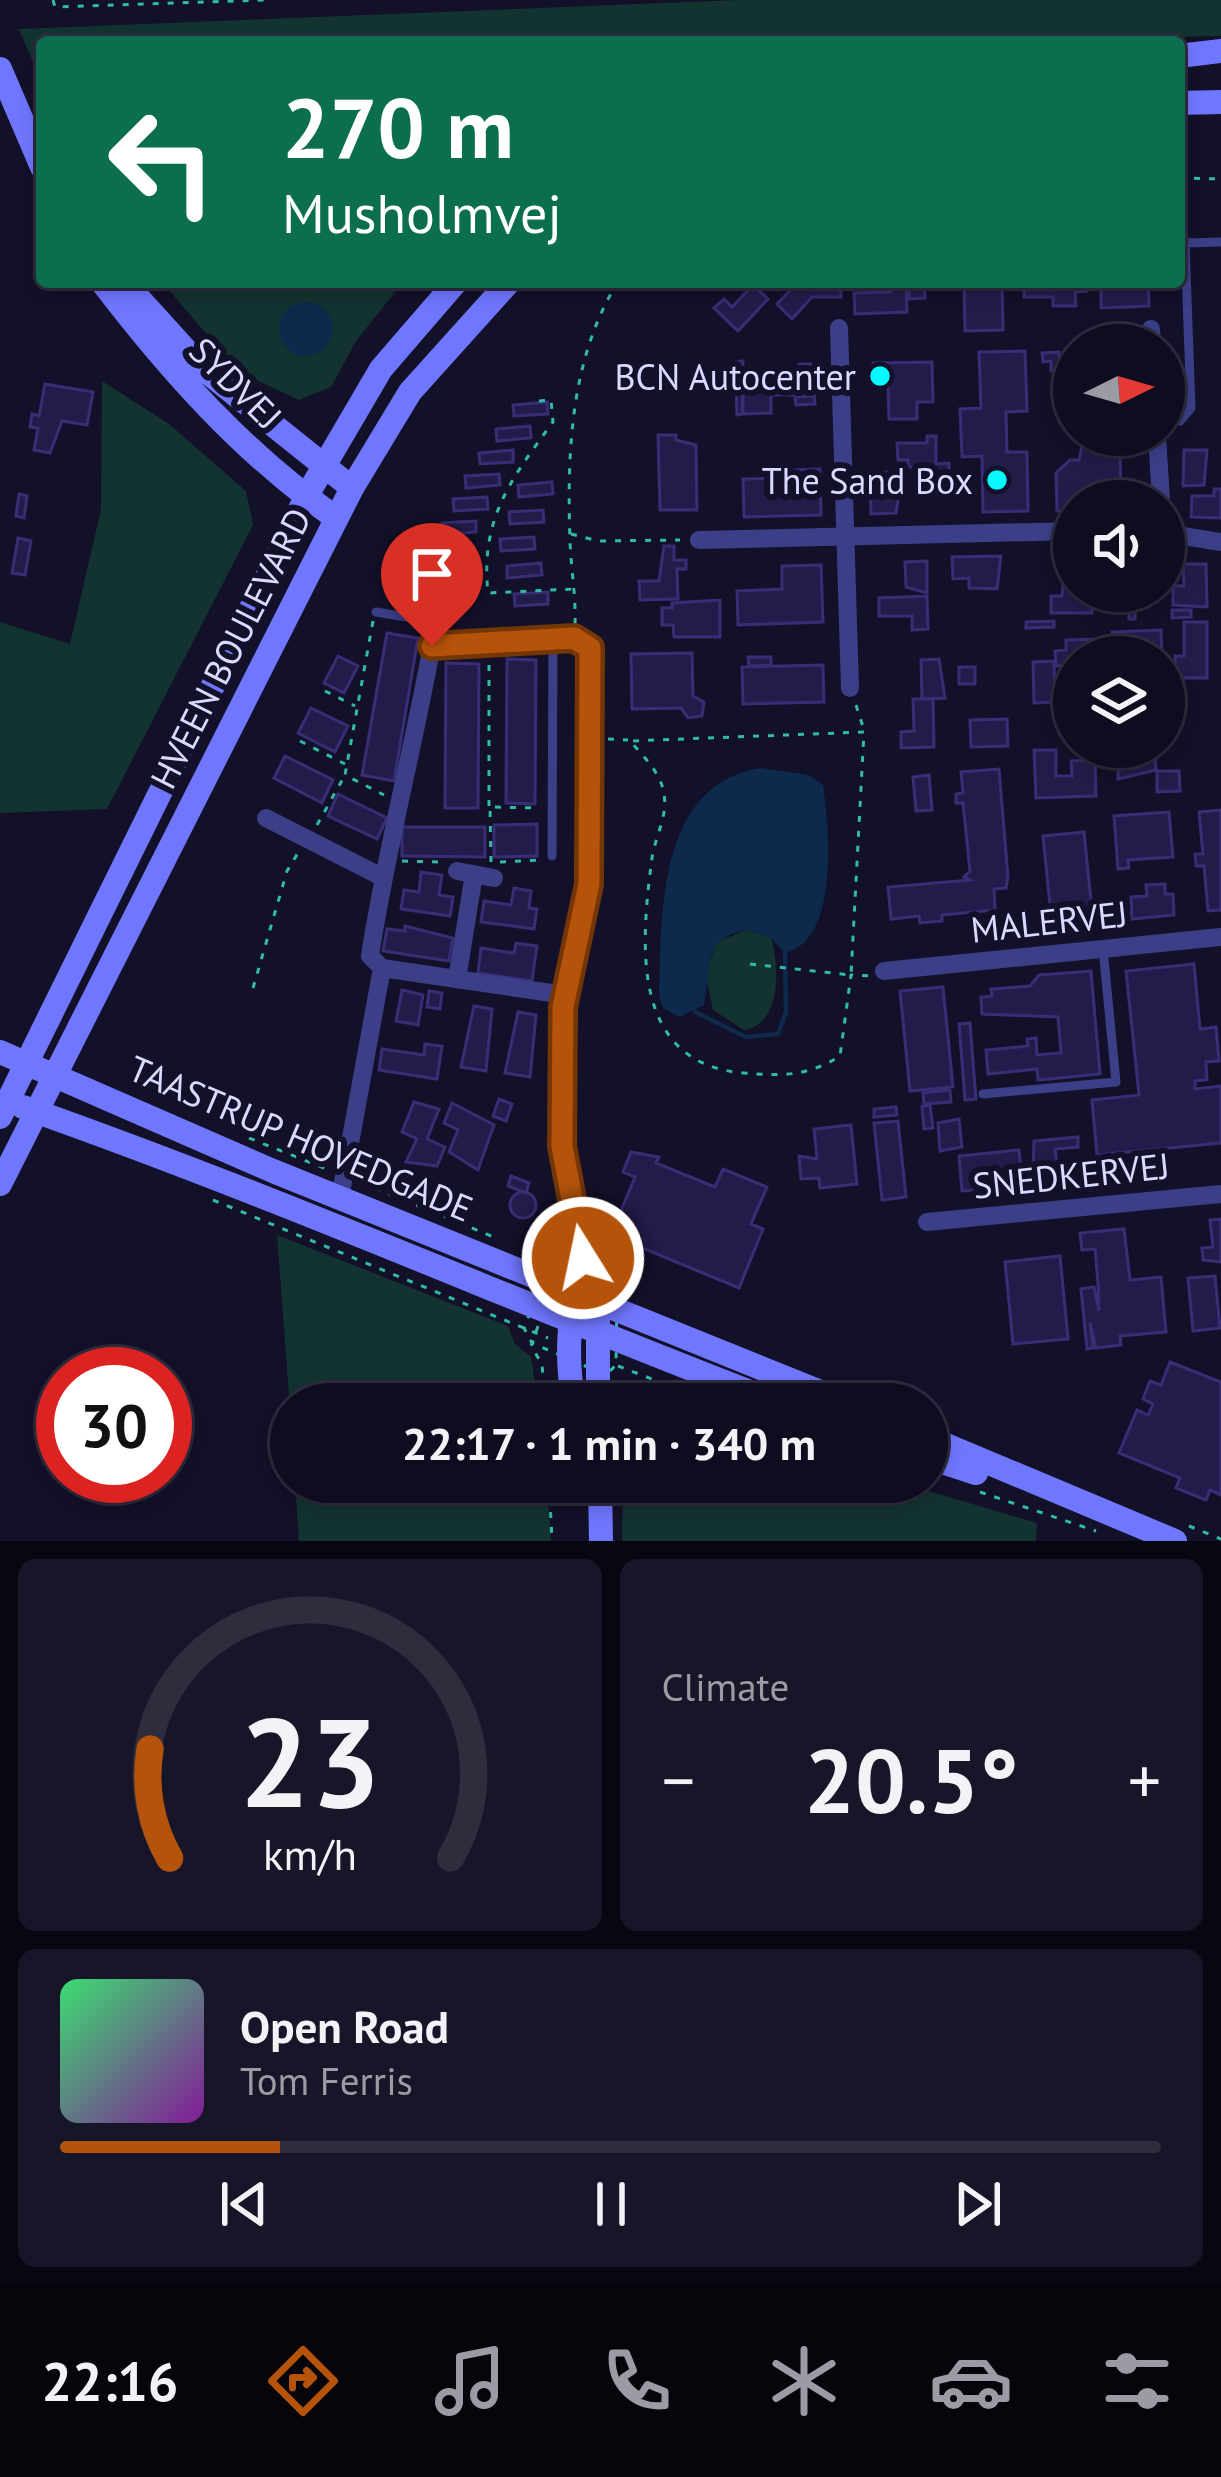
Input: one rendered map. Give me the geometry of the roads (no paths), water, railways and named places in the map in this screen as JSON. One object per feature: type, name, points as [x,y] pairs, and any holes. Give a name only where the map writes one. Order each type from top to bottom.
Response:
[{"type":"street","points":[[1185,55],[1221,51]]},
{"type":"street","points":[[1185,67],[1221,66]]},
{"type":"street","points":[[0,69],[36,153]]},
{"type":"street","points":[[1185,103],[1221,102]]},
{"type":"street","name":"SYDVEJ","points":[[107,288],[174,372],[259,458],[336,518]]},
{"type":"street","name":"SYDVEJ","points":[[129,288],[202,368],[352,488]]},
{"type":"street","name":"HVEEN BOULEVARD","points":[[9,1089],[306,497],[381,370],[451,288]]},
{"type":"street","name":"HVEEN BOULEVARD","points":[[0,1184],[352,488],[410,392],[504,288]]},
{"type":"street","points":[[839,328],[850,688]]},
{"type":"street","points":[[699,540],[1053,532]]},
{"type":"street","points":[[1185,536],[1221,542]]},
{"type":"street","points":[[565,995],[382,968],[370,956],[383,868],[402,804],[432,646],[553,639],[583,640],[590,648],[589,884],[565,995],[562,1146],[583,1258],[598,1301],[598,1383]]},
{"type":"street","points":[[266,818],[383,868]]},
{"type":"street","points":[[458,979],[474,868]]},
{"type":"street","name":"MALERVEJ","points":[[884,971],[1221,937]]},
{"type":"street","points":[[340,1198],[382,968]]},
{"type":"street","points":[[0,1052],[9,1089]]},
{"type":"street","points":[[9,1089],[47,1091]]},
{"type":"street","points":[[9,1089],[47,1091]]},
{"type":"street","name":"TAASTRUP HOVEDGADE","points":[[47,1091],[273,1171],[799,1383]]},
{"type":"street","name":"TAASTRUP HOVEDGADE","points":[[47,1091],[162,1156],[566,1342],[597,1346],[714,1383]]},
{"type":"street","name":"SNEDKERVEJ","points":[[927,1222],[1221,1194]]},
{"type":"street","points":[[571,1383],[566,1342],[583,1258]]},
{"type":"street","points":[[948,1446],[1175,1541]]},
{"type":"street","points":[[948,1464],[1082,1505]]},
{"type":"street","points":[[594,1503],[601,1539]]},
{"type":"street","points":[[600,1503],[601,1539]]},
{"type":"lane","points":[[1185,415],[1191,408],[1185,243],[1221,242]]},
{"type":"lane","points":[[376,612],[436,622],[432,646]]},
{"type":"lane","points":[[552,856],[553,639]]},
{"type":"lane","points":[[983,1094],[1116,1082],[1103,949]]},
{"type":"water","points":[[306,302],[325,310],[333,329],[325,348],[306,356],[287,348],[279,329],[287,310]]},
{"type":"water","points":[[761,768],[809,775],[823,785],[828,853],[823,905],[803,944],[785,953],[771,938],[746,930],[721,940],[711,957],[704,1005],[679,1017],[663,1008],[659,997],[661,929],[672,858],[683,826],[701,799],[727,779]]},
{"type":"waterway","points":[[695,1012],[746,1037],[778,1034],[786,1012],[785,953]]},
{"type":"place","name":"BCN Autocenter","points":[[880,376]]},
{"type":"place","name":"The Sand Box","points":[[997,480]]}]
